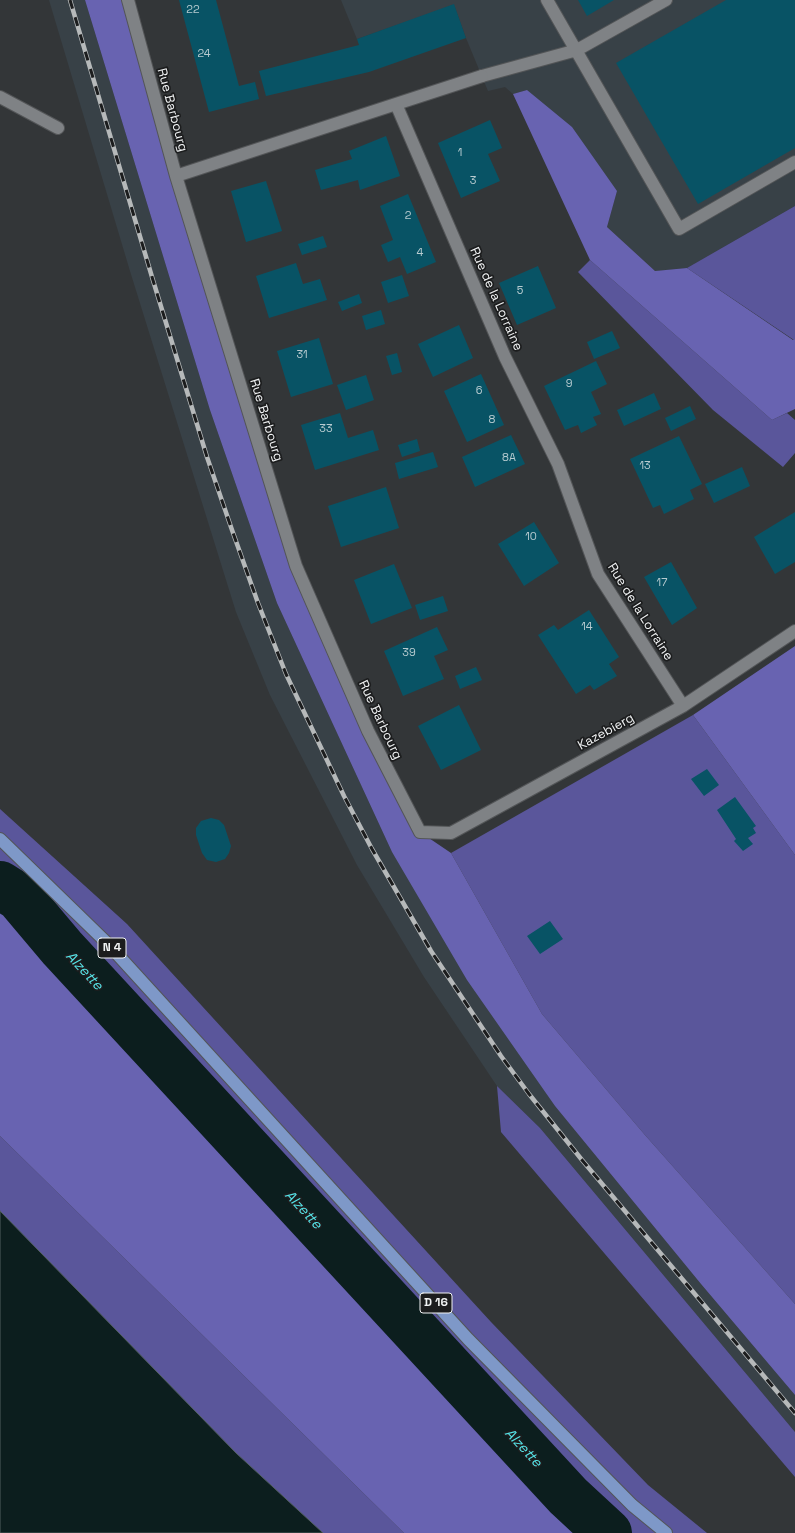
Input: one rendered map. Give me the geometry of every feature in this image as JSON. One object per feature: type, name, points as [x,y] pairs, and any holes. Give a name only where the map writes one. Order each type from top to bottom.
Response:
[{"type":"main road","name":"N 4","points":[[0,839],[107,943],[217,1063]]},
{"type":"main road","name":"D 16","points":[[217,1063],[468,1339],[632,1505],[666,1533]]},
{"type":"street","name":"Rue Barbourg","points":[[128,0],[176,176],[296,566],[368,731],[420,832]]},
{"type":"street","points":[[547,0],[679,229],[795,162]]},
{"type":"street","points":[[176,176],[482,76],[577,50],[666,0]]},
{"type":"street","points":[[0,98],[58,128]]},
{"type":"street","name":"Rue de la Lorraine","points":[[396,104],[505,357],[558,464],[598,574],[683,706]]},
{"type":"street","name":"Kazebierg","points":[[420,832],[451,833],[683,706],[795,631]]},
{"type":"shaded area","points":[[49,0],[85,0],[210,410],[277,603],[392,852],[555,1106],[701,1284],[795,1395],[795,1432],[540,1128],[497,1086],[424,977],[357,865],[270,695],[236,612],[130,271]]},
{"type":"shaded area","points":[[85,0],[128,0],[296,566],[420,832],[451,853],[542,1014],[645,1135],[795,1304],[795,1395],[701,1284],[555,1106],[467,980],[392,852],[277,603],[210,410]]},
{"type":"shaded area","points":[[341,0],[795,0],[795,206],[687,268],[655,271],[607,227],[617,191],[527,90],[513,94],[505,87],[488,91],[454,5],[357,39]]},
{"type":"shaded area","points":[[527,90],[572,127],[617,191],[607,227],[655,271],[687,268],[793,340],[795,339],[795,409],[772,420],[590,260],[513,94]]},
{"type":"shaded area","points":[[795,206],[795,339],[794,340],[687,268]]},
{"type":"shaded area","points":[[590,260],[772,420],[787,413],[795,420],[795,453],[783,467],[713,410],[578,272]]},
{"type":"shaded area","points":[[795,646],[795,855],[693,715]]},
{"type":"shaded area","points":[[693,715],[795,855],[795,1304],[645,1135],[542,1014],[451,853]]},
{"type":"shaded area","points":[[0,809],[127,924],[491,1322],[648,1485],[707,1533],[608,1533],[568,1496],[62,948],[19,897],[0,885]]},
{"type":"shaded area","points":[[0,885],[19,897],[62,948],[568,1496],[608,1533],[404,1533],[0,1136]]},
{"type":"shaded area","points":[[497,1086],[540,1128],[795,1432],[795,1477],[501,1132]]},
{"type":"shaded area","points":[[0,1136],[404,1533],[0,1533]]},
{"type":"shaded area","points":[[0,1211],[236,1453],[323,1533],[0,1533]]},
{"type":"building","points":[[179,0],[216,0],[239,86],[255,82],[259,99],[209,112]]},
{"type":"building","points":[[578,0],[614,0],[587,16]]},
{"type":"building","points":[[726,0],[795,0],[795,148],[698,204],[616,63]]},
{"type":"building","points":[[454,4],[466,38],[369,72],[266,96],[259,71],[359,45],[357,39]]},
{"type":"building","points":[[490,120],[502,148],[488,154],[500,181],[461,198],[438,143]]},
{"type":"building","points":[[386,136],[400,176],[360,190],[358,180],[321,190],[315,170],[352,159],[349,151]]},
{"type":"building","points":[[266,181],[282,231],[246,242],[231,191]]},
{"type":"building","points":[[408,194],[436,262],[407,274],[400,257],[388,262],[381,245],[393,240],[380,206]]},
{"type":"building","points":[[323,236],[327,247],[302,255],[298,244]]},
{"type":"building","points":[[296,263],[303,284],[320,279],[327,300],[269,318],[256,276]]},
{"type":"building","points":[[538,266],[556,308],[517,325],[499,283]]},
{"type":"building","points":[[402,275],[409,296],[388,303],[381,282]]},
{"type":"building","points":[[359,294],[362,303],[342,311],[338,302]]},
{"type":"building","points":[[381,310],[385,324],[366,330],[362,316]]},
{"type":"building","points":[[459,325],[473,358],[433,377],[418,344]]},
{"type":"building","points":[[612,331],[620,348],[594,359],[587,342]]},
{"type":"building","points":[[319,338],[333,384],[291,397],[277,351]]},
{"type":"building","points":[[397,353],[402,372],[392,375],[386,356]]},
{"type":"building","points":[[596,361],[607,384],[591,392],[601,414],[593,417],[597,425],[581,433],[578,425],[565,430],[544,386]]},
{"type":"building","points":[[481,374],[504,425],[467,442],[444,391]]},
{"type":"building","points":[[366,375],[374,400],[346,410],[337,385]]},
{"type":"building","points":[[654,393],[661,409],[624,426],[617,410]]},
{"type":"building","points":[[690,406],[696,419],[671,431],[665,418]]},
{"type":"building","points":[[340,413],[348,438],[373,430],[379,450],[315,470],[301,425]]},
{"type":"building","points":[[511,435],[525,464],[475,487],[462,457]]},
{"type":"building","points":[[679,436],[702,484],[690,490],[694,499],[664,514],[660,505],[653,508],[630,459]]},
{"type":"building","points":[[417,439],[420,451],[402,457],[398,445]]},
{"type":"building","points":[[433,452],[438,467],[399,479],[395,463]]},
{"type":"building","points":[[742,467],[750,486],[714,503],[705,484]]},
{"type":"building","points":[[386,487],[399,528],[341,547],[328,506]]},
{"type":"building","points":[[795,512],[795,562],[775,574],[754,537]]},
{"type":"building","points":[[534,522],[559,563],[524,586],[498,544]]},
{"type":"building","points":[[671,562],[697,608],[672,625],[644,577]]},
{"type":"building","points":[[394,564],[412,608],[371,624],[354,580]]},
{"type":"building","points":[[443,596],[448,611],[420,620],[415,605]]},
{"type":"building","points":[[589,610],[619,657],[609,664],[617,676],[594,690],[590,685],[576,694],[538,635],[554,625],[558,630]]},
{"type":"building","points":[[437,627],[448,650],[434,656],[444,679],[403,696],[384,651]]},
{"type":"building","points":[[476,667],[482,680],[460,689],[455,676]]},
{"type":"building","points":[[459,705],[481,750],[441,770],[418,726]]},
{"type":"building","points":[[707,769],[719,785],[704,796],[691,779]]},
{"type":"building","points":[[735,797],[756,826],[753,828],[756,833],[748,838],[753,844],[743,851],[734,841],[736,839],[717,810]]},
{"type":"building","points":[[211,818],[219,820],[224,825],[231,846],[225,859],[216,862],[207,860],[202,853],[196,835],[196,828],[201,821]]},
{"type":"building","points":[[550,921],[563,939],[540,954],[527,936]]},
{"type":"waterway","name":"Alzette","points":[[0,885],[19,897],[62,948],[568,1496],[608,1533]]},
{"type":"railway","points":[[70,0],[207,457],[232,530],[258,603],[286,674],[344,796],[372,849],[431,951],[501,1056],[529,1094],[582,1160],[795,1413]]}]
